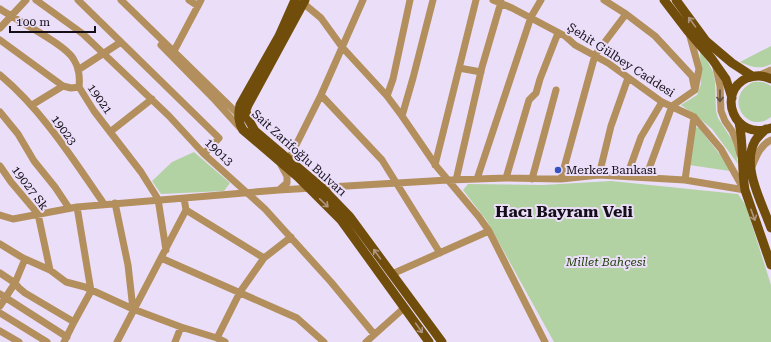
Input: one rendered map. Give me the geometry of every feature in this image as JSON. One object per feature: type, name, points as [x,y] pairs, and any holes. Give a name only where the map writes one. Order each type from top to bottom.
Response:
[{"type":"main road","points":[[664,0],[712,59],[726,79],[732,98]]},
{"type":"main road","points":[[676,0],[706,41],[732,63],[756,76],[771,79]]},
{"type":"main road","points":[[243,130],[238,114],[240,106],[279,36],[301,1]]},
{"type":"main road","points":[[255,131],[247,117],[246,110],[301,1]]},
{"type":"main road","points":[[756,76],[744,80],[732,93],[732,112],[743,126],[752,130],[761,131],[770,128]]},
{"type":"main road","points":[[739,122],[747,170],[771,228]]},
{"type":"main road","points":[[770,128],[754,142],[744,190],[771,264]]},
{"type":"main road","name":"Sait Zarifoğlu Bulvarı","points":[[243,130],[274,156],[341,220],[429,342]]},
{"type":"main road","name":"Sait Zarifoğlu Bulvarı","points":[[255,131],[321,187],[350,217],[442,342]]},
{"type":"street","points":[[0,28],[26,0]]},
{"type":"street","name":"19013","points":[[36,0],[83,34],[152,99],[204,154],[265,209],[331,282],[374,334]]},
{"type":"street","points":[[78,0],[219,138],[204,154]]},
{"type":"street","name":"Sait Zarifoğlu Bulvarı","points":[[116,0],[243,130]]},
{"type":"street","name":"Sait Zarifoğlu Bulvarı","points":[[121,0],[255,131]]},
{"type":"street","points":[[174,51],[199,3],[189,0]]},
{"type":"street","points":[[288,159],[321,95],[363,0]]},
{"type":"street","points":[[387,96],[393,79],[410,0]]},
{"type":"street","points":[[402,116],[432,0]]},
{"type":"street","points":[[435,165],[476,0]]},
{"type":"street","points":[[476,178],[531,17],[541,0]]},
{"type":"street","points":[[604,0],[626,14],[655,36],[692,76],[695,90]]},
{"type":"street","points":[[301,1],[321,18],[342,47],[387,96],[435,165],[452,180],[459,193],[479,217],[489,232],[546,342]]},
{"type":"street","points":[[452,180],[481,72],[497,1]]},
{"type":"street","name":"Şehit Gülbey Caddesi","points":[[497,1],[531,17],[558,34],[565,36],[575,45],[595,55],[662,102],[694,117]]},
{"type":"street","points":[[0,9],[64,47],[74,59],[80,79],[79,87]]},
{"type":"street","points":[[561,179],[595,55],[626,14]]},
{"type":"street","points":[[646,177],[672,106],[695,90],[699,69],[689,32]]},
{"type":"street","points":[[506,178],[529,100],[536,93],[558,34]]},
{"type":"street","points":[[0,40],[63,86],[32,105]]},
{"type":"street","points":[[78,70],[121,42]]},
{"type":"street","points":[[712,59],[718,74],[721,111],[725,121],[732,131],[747,170]]},
{"type":"street","points":[[459,68],[481,72]]},
{"type":"street","points":[[756,76],[771,70]]},
{"type":"street","name":"19023","points":[[0,75],[21,93],[32,105],[104,204]]},
{"type":"street","points":[[600,175],[611,126],[628,78]]},
{"type":"street","name":"19021","points":[[63,86],[71,88],[79,87],[94,111],[141,172],[158,199]]},
{"type":"street","points":[[532,179],[556,90]]},
{"type":"street","points":[[321,95],[382,160],[440,253]]},
{"type":"street","points":[[110,132],[152,99]]},
{"type":"street","points":[[627,176],[641,137],[662,102]]},
{"type":"street","points":[[0,112],[18,134],[34,162],[73,208],[91,291],[66,340],[3,296]]},
{"type":"street","points":[[685,180],[694,117]]},
{"type":"street","points":[[694,117],[721,149],[744,190]]},
{"type":"street","points":[[747,170],[757,153],[767,142],[771,140]]},
{"type":"street","points":[[274,156],[287,176],[287,184],[279,190]]},
{"type":"street","name":"19027 Sk","points":[[0,166],[11,182],[38,214],[50,270]]},
{"type":"street","points":[[0,215],[12,219],[73,208],[158,199],[321,187],[397,184],[476,178],[561,179],[600,175],[627,176],[685,180],[744,190]]},
{"type":"street","points":[[459,193],[458,187],[464,179]]},
{"type":"street","points":[[117,342],[186,210],[184,198]]},
{"type":"street","points":[[158,199],[166,250]]},
{"type":"street","points":[[115,203],[128,265],[133,309]]},
{"type":"street","points":[[186,210],[264,258]]},
{"type":"street","points":[[392,274],[489,232]]},
{"type":"street","points":[[217,338],[240,292],[264,258],[291,237]]},
{"type":"street","points":[[0,244],[25,259],[50,270],[66,282],[85,287],[133,309],[225,342]]},
{"type":"street","points":[[161,258],[297,318],[324,342]]},
{"type":"street","points":[[0,306],[3,296],[15,283],[25,259]]},
{"type":"street","points":[[0,273],[15,283],[25,293],[74,322]]},
{"type":"street","points":[[366,342],[404,308]]},
{"type":"street","points":[[0,313],[47,342]]},
{"type":"street","points":[[175,342],[181,327]]},
{"type":"street","points":[[0,330],[18,342]]},
{"type":"green space","points":[[771,46],[771,64],[763,67],[756,67],[740,62]]},
{"type":"green space","points":[[700,51],[713,72],[715,82],[716,111],[718,118],[734,143],[738,164],[712,129],[681,105],[697,95],[701,84]]},
{"type":"green space","points":[[753,82],[762,82],[771,86],[771,117],[762,122],[754,122],[747,118],[741,112],[739,105],[739,96],[744,89]]},
{"type":"green space","points":[[695,127],[699,128],[721,156],[730,171],[689,165]]},
{"type":"green space","points":[[194,152],[230,183],[224,191],[161,194],[152,181],[172,162]]},
{"type":"green space","name":"Millet Bahçesi","points":[[611,181],[738,194],[746,206],[771,285],[771,342],[554,342],[487,221],[463,190],[468,184],[543,185]]},
{"type":"place","name":"Merkez Bankası","points":[[558,170]]},
{"type":"district","name":"Hacı Bayram Veli","points":[[564,211]]}]
